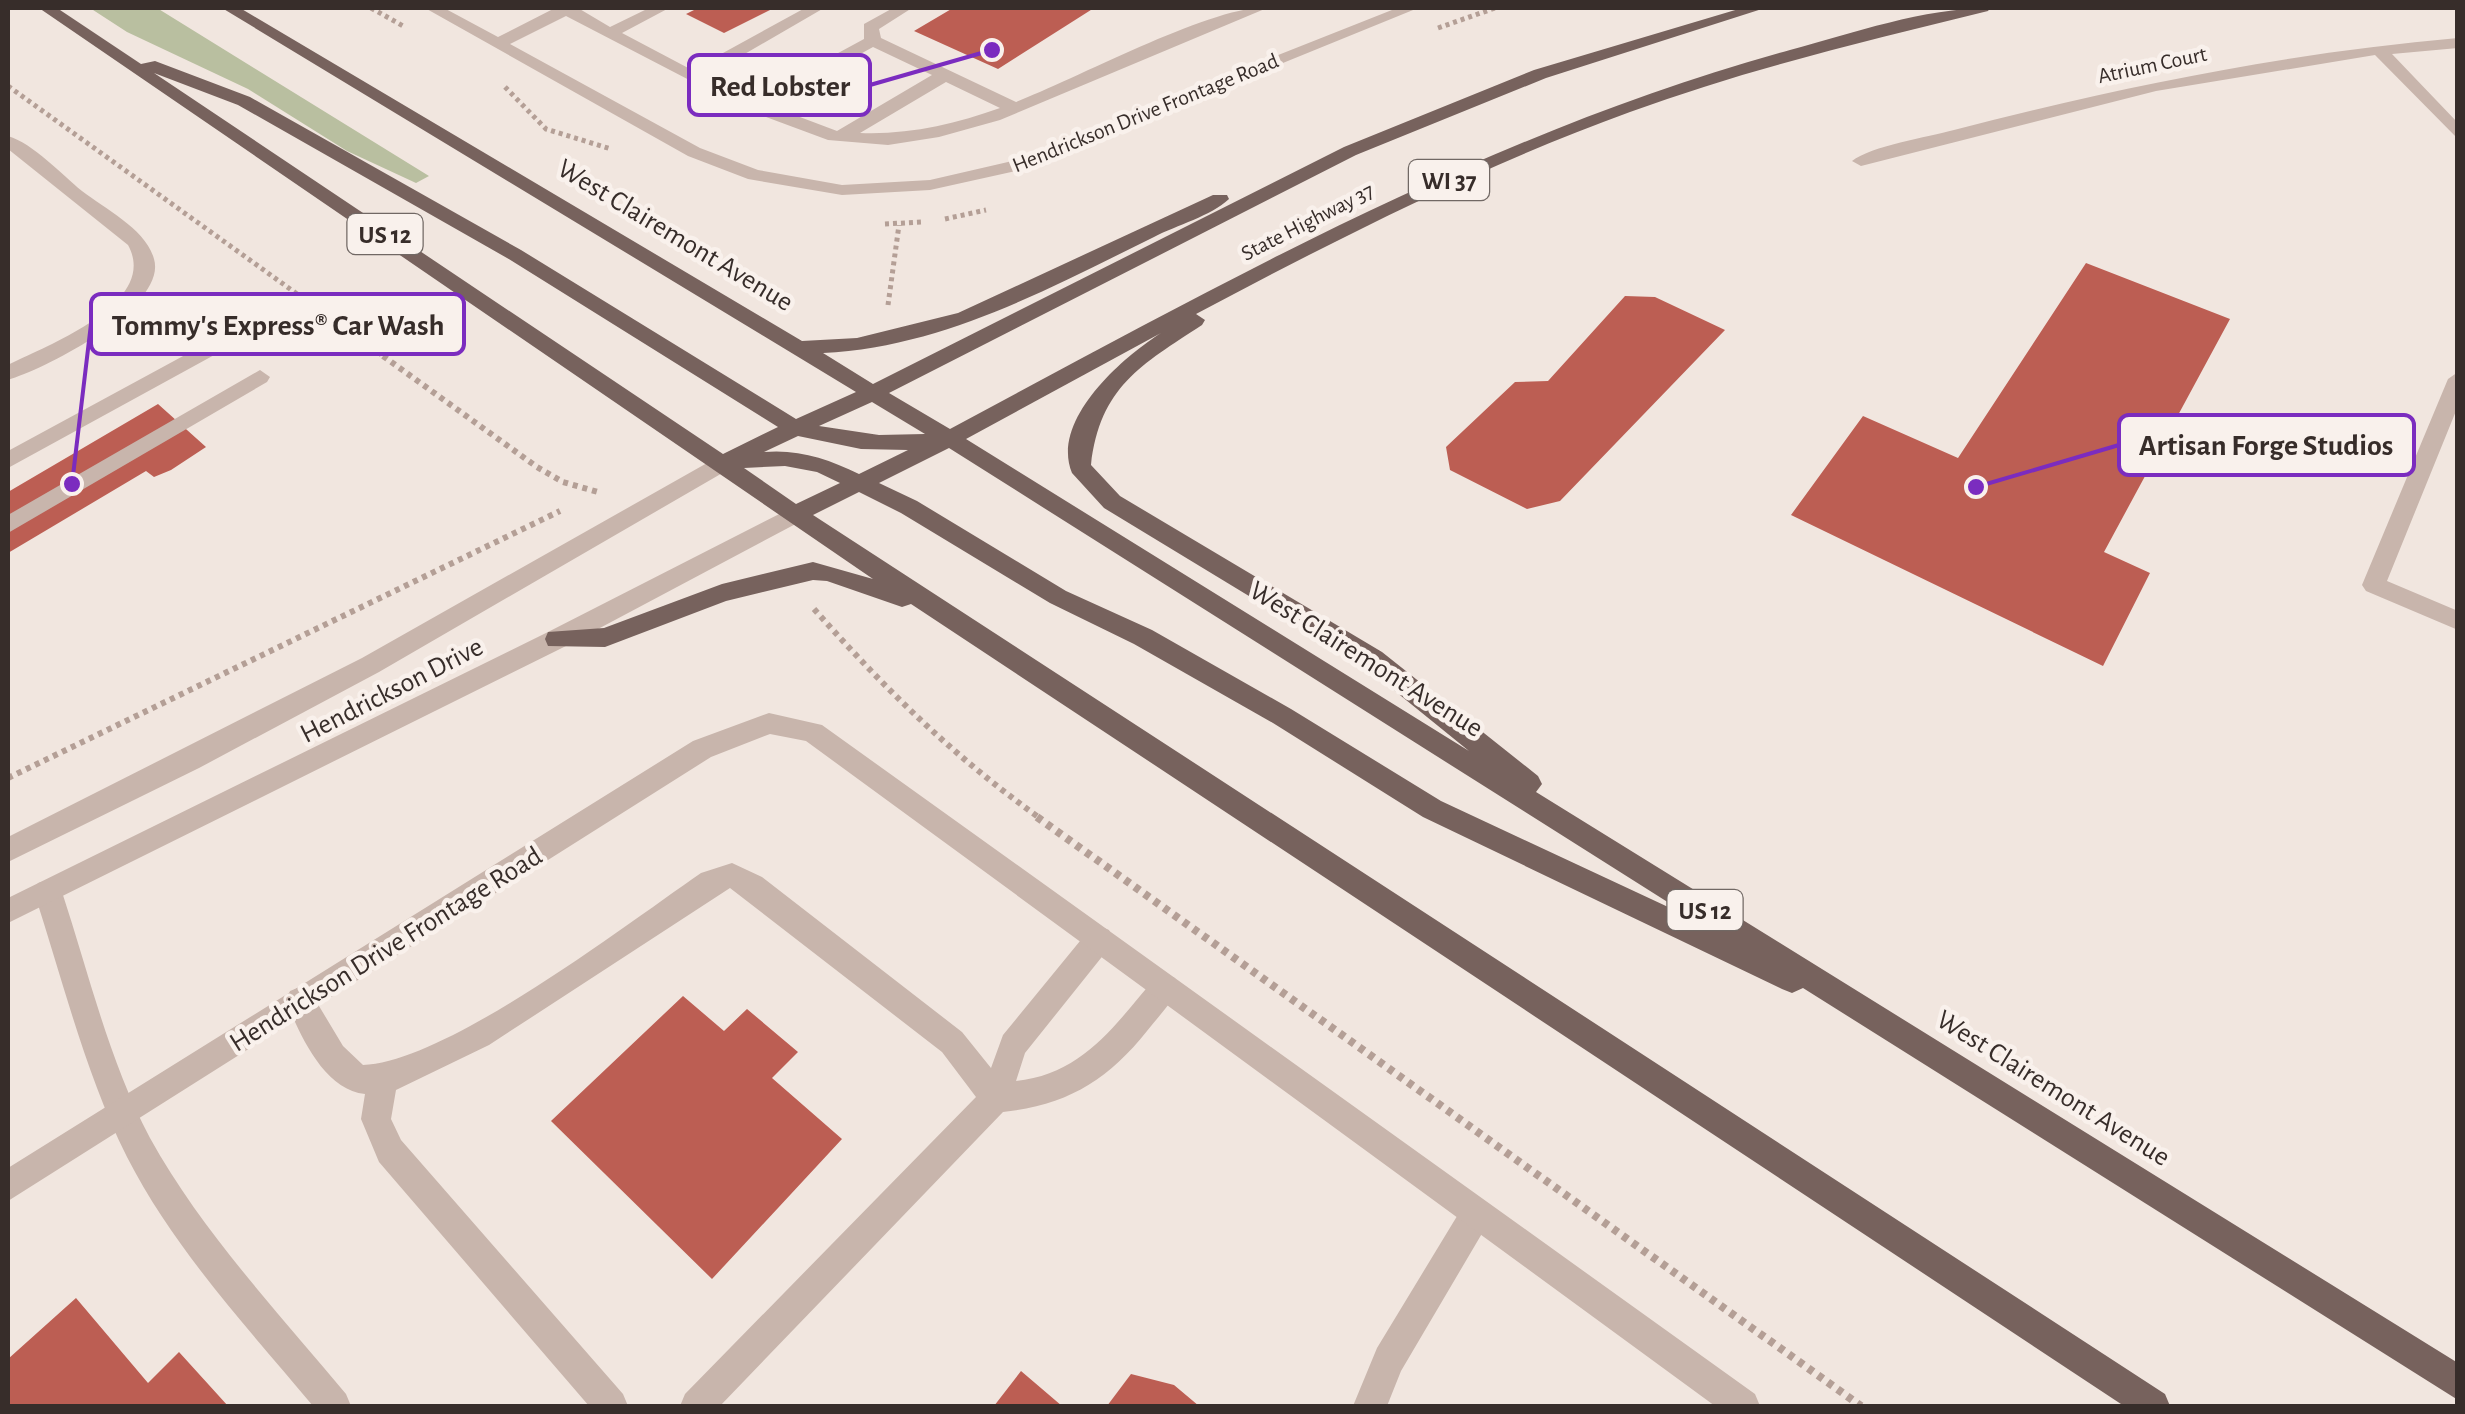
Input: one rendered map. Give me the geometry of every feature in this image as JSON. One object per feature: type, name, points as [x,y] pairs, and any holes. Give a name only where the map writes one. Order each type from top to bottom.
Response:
[{"type":"main road","name":"US 12","points":[[47,8],[943,614],[2152,1406]]},
{"type":"main road","name":"West Clairemont Avenue","points":[[230,8],[950,439],[2458,1383]]},
{"type":"main road","name":"State Highway 37","points":[[723,462],[872,393],[1350,151],[1540,74],[1757,8]]},
{"type":"main road","name":"State Highway 37","points":[[797,513],[950,439],[1138,334],[1295,254],[1577,125],[1809,51],[1982,8]]},
{"type":"main road","points":[[121,56],[244,101],[514,254],[793,427],[830,438],[870,442],[950,439]]},
{"type":"main road","points":[[797,348],[871,342],[977,314],[1198,208],[1228,196],[1278,187]]},
{"type":"main road","points":[[1295,254],[1116,373],[1082,434],[1080,467],[1112,502],[1373,659],[1614,854]]},
{"type":"main road","points":[[723,462],[786,458],[822,465],[909,506],[1058,597],[1142,637],[1282,716],[1447,817],[1892,1026]]},
{"type":"main road","points":[[558,639],[605,637],[722,594],[774,580],[828,572],[943,614]]},
{"type":"street","name":"Hendrickson Drive Frontage Road","points":[[432,8],[694,152],[754,175],[842,190],[885,189],[973,177],[1059,149],[1410,8]]},
{"type":"street","points":[[498,44],[566,8],[753,106],[840,137],[920,138],[1013,108],[1206,24],[1253,8]]},
{"type":"street","points":[[610,33],[661,8]]},
{"type":"street","points":[[694,76],[816,8]]},
{"type":"street","points":[[904,8],[870,27],[874,41],[1013,108]]},
{"type":"street","points":[[753,106],[874,41]]},
{"type":"street","name":"Atrium Court","points":[[1862,161],[2199,76],[2378,49],[2458,43]]},
{"type":"street","points":[[2378,49],[2458,134]]},
{"type":"street","points":[[840,137],[945,75]]},
{"type":"street","points":[[8,141],[136,242],[146,264],[144,281],[132,300],[102,324],[8,373]]},
{"type":"street","points":[[8,460],[220,344]]},
{"type":"street","points":[[8,525],[260,377]]},
{"type":"street","points":[[2458,378],[2374,585],[2458,621]]},
{"type":"street","name":"Hendrickson Drive","points":[[8,850],[155,780],[414,640],[723,462]]},
{"type":"street","name":"Hendrickson Drive","points":[[8,911],[558,639],[797,513]]},
{"type":"street","name":"Hendrickson Drive Frontage Road","points":[[8,1186],[702,749],[769,723],[812,732],[1098,939]]},
{"type":"street","points":[[300,1001],[326,1050],[360,1079],[382,1084],[478,1037],[712,882],[732,875],[752,886],[952,1042],[996,1098]]},
{"type":"street","points":[[48,892],[123,1113],[156,1178],[192,1230],[334,1406]]},
{"type":"street","points":[[697,1406],[996,1098],[1013,1044],[1098,939],[1743,1406]]},
{"type":"street","points":[[996,1098],[1057,1092],[1086,1076],[1165,987]]},
{"type":"street","points":[[382,1084],[376,1119],[390,1151],[610,1406]]},
{"type":"street","points":[[1370,1406],[1390,1360],[1476,1214]]},
{"type":"path","points":[[8,86],[538,467],[563,482],[607,495],[590,501]]},
{"type":"path","points":[[888,310],[899,225]]},
{"type":"path","points":[[8,778],[538,518],[573,507]]},
{"type":"path","points":[[774,580],[821,614],[888,692],[947,748],[1011,798],[1861,1406]]},
{"type":"green space","points":[[90,8],[157,8],[429,176],[416,183],[347,151],[248,89],[127,32]]},
{"type":"building","points":[[698,8],[774,8],[724,33],[686,14]]},
{"type":"building","points":[[953,8],[1094,8],[998,69],[914,31]]},
{"type":"building","points":[[2086,263],[2230,319],[2104,552],[2150,573],[2103,666],[1791,515],[1863,416],[1958,458]]},
{"type":"building","points":[[1625,296],[1655,297],[1725,330],[1560,501],[1527,509],[1450,470],[1446,447],[1515,382],[1548,381]]},
{"type":"building","points":[[158,404],[206,447],[154,477],[146,471],[8,553],[8,492]]},
{"type":"building","points":[[683,996],[724,1031],[747,1009],[798,1052],[772,1078],[842,1139],[712,1279],[551,1121]]},
{"type":"building","points":[[76,1298],[148,1383],[179,1352],[228,1406],[8,1406],[8,1359]]},
{"type":"building","points":[[1021,1371],[1062,1406],[994,1406]]},
{"type":"building","points":[[1131,1374],[1174,1385],[1199,1406],[1107,1406]]},
{"type":"place","name":"Red Lobster","points":[[992,50]]},
{"type":"place","name":"Tommy's Express® Car Wash","points":[[72,484]]},
{"type":"place","name":"Artisan Forge Studios","points":[[1976,487]]}]
